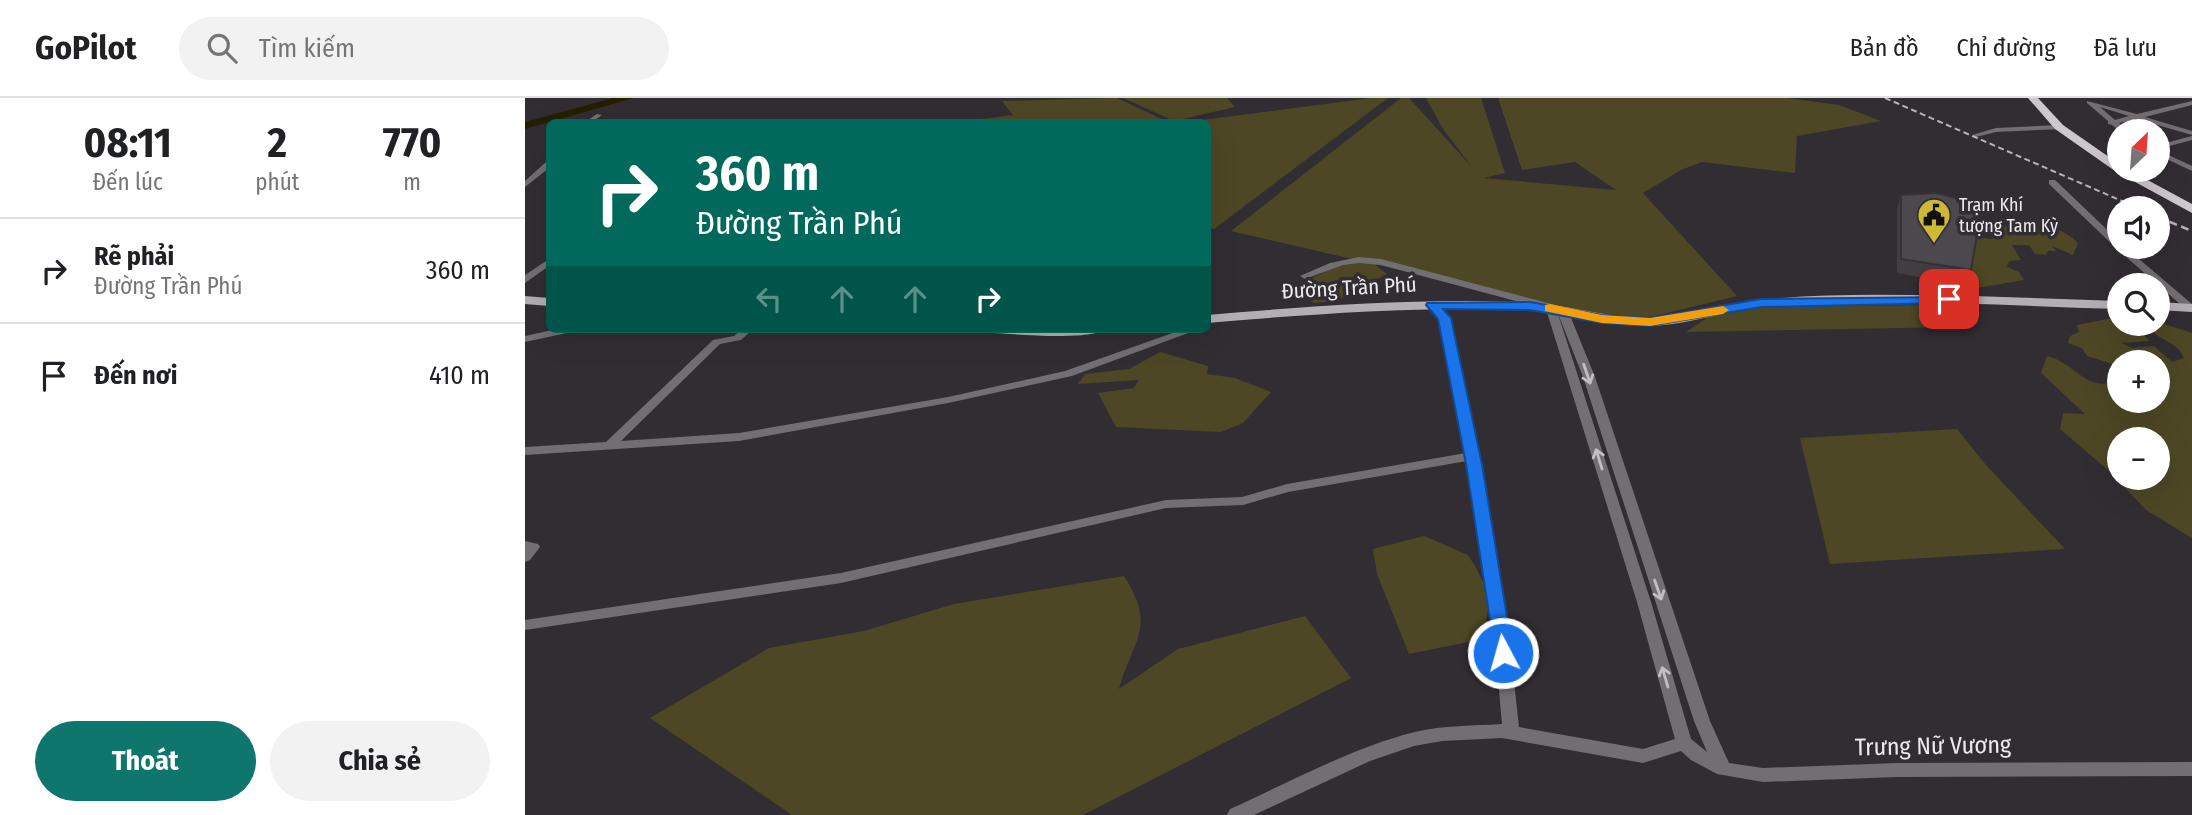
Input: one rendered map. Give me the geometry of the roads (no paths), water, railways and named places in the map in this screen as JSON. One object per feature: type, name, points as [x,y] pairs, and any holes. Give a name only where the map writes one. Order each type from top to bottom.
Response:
[{"type":"highway","points":[[2033,98],[2059,127],[2107,160]]},
{"type":"highway","points":[[2042,98],[2079,134],[2107,154]]},
{"type":"highway","points":[[2143,182],[2192,209]]},
{"type":"highway","points":[[2155,182],[2192,202]]},
{"type":"main road","name":"Đường Trần Phú","points":[[1212,320],[1312,309],[1432,305],[1557,309],[1602,319],[1650,322],[1761,303],[1801,301],[1949,299],[2107,305]]},
{"type":"main road","points":[[525,300],[546,302]]},
{"type":"main road","points":[[2170,307],[2191,308]]},
{"type":"street","points":[[2090,99],[2192,135]]},
{"type":"street","points":[[2090,99],[2108,119]]},
{"type":"street","points":[[2126,119],[2192,103]]},
{"type":"street","points":[[592,119],[599,115]]},
{"type":"street","points":[[1976,135],[1996,130],[2059,127]]},
{"type":"street","points":[[2170,145],[2192,135]]},
{"type":"street","points":[[2170,157],[2192,169]]},
{"type":"street","points":[[525,185],[546,167]]},
{"type":"street","points":[[2052,182],[2107,234]]},
{"type":"street","points":[[1305,276],[1340,261],[1355,258],[1381,262],[1557,309],[1589,377],[1702,721],[1723,769]]},
{"type":"street","points":[[2135,259],[2191,308]]},
{"type":"street","points":[[525,280],[546,264]]},
{"type":"street","points":[[1432,305],[1444,318],[1472,456],[1498,600],[1511,733]]},
{"type":"street","points":[[1236,815],[1364,756],[1414,739],[1476,732],[1511,733],[1643,756],[1684,743],[1557,309]]},
{"type":"street","points":[[526,340],[555,333]]},
{"type":"street","points":[[608,447],[717,342],[737,338],[743,333]]},
{"type":"street","points":[[525,451],[739,437],[948,400],[1068,374],[1183,333]]},
{"type":"street","points":[[525,625],[841,578],[1166,504],[1243,501],[1287,488],[1472,456]]},
{"type":"street","points":[[525,545],[533,547],[525,557]]},
{"type":"street","name":"Trưng Nữ Vương","points":[[1684,743],[1697,755],[1723,769],[1763,775],[1897,770],[2192,769]]},
{"type":"waterway","points":[[548,119],[629,98]]},
{"type":"waterway","points":[[525,126],[546,120]]},
{"type":"railway","points":[[1885,98],[2110,196]]},
{"type":"railway","points":[[2170,222],[2192,231]]},
{"type":"place","name":"Trạm Khí tượng Tam Kỳ","points":[[1934,245]]}]
